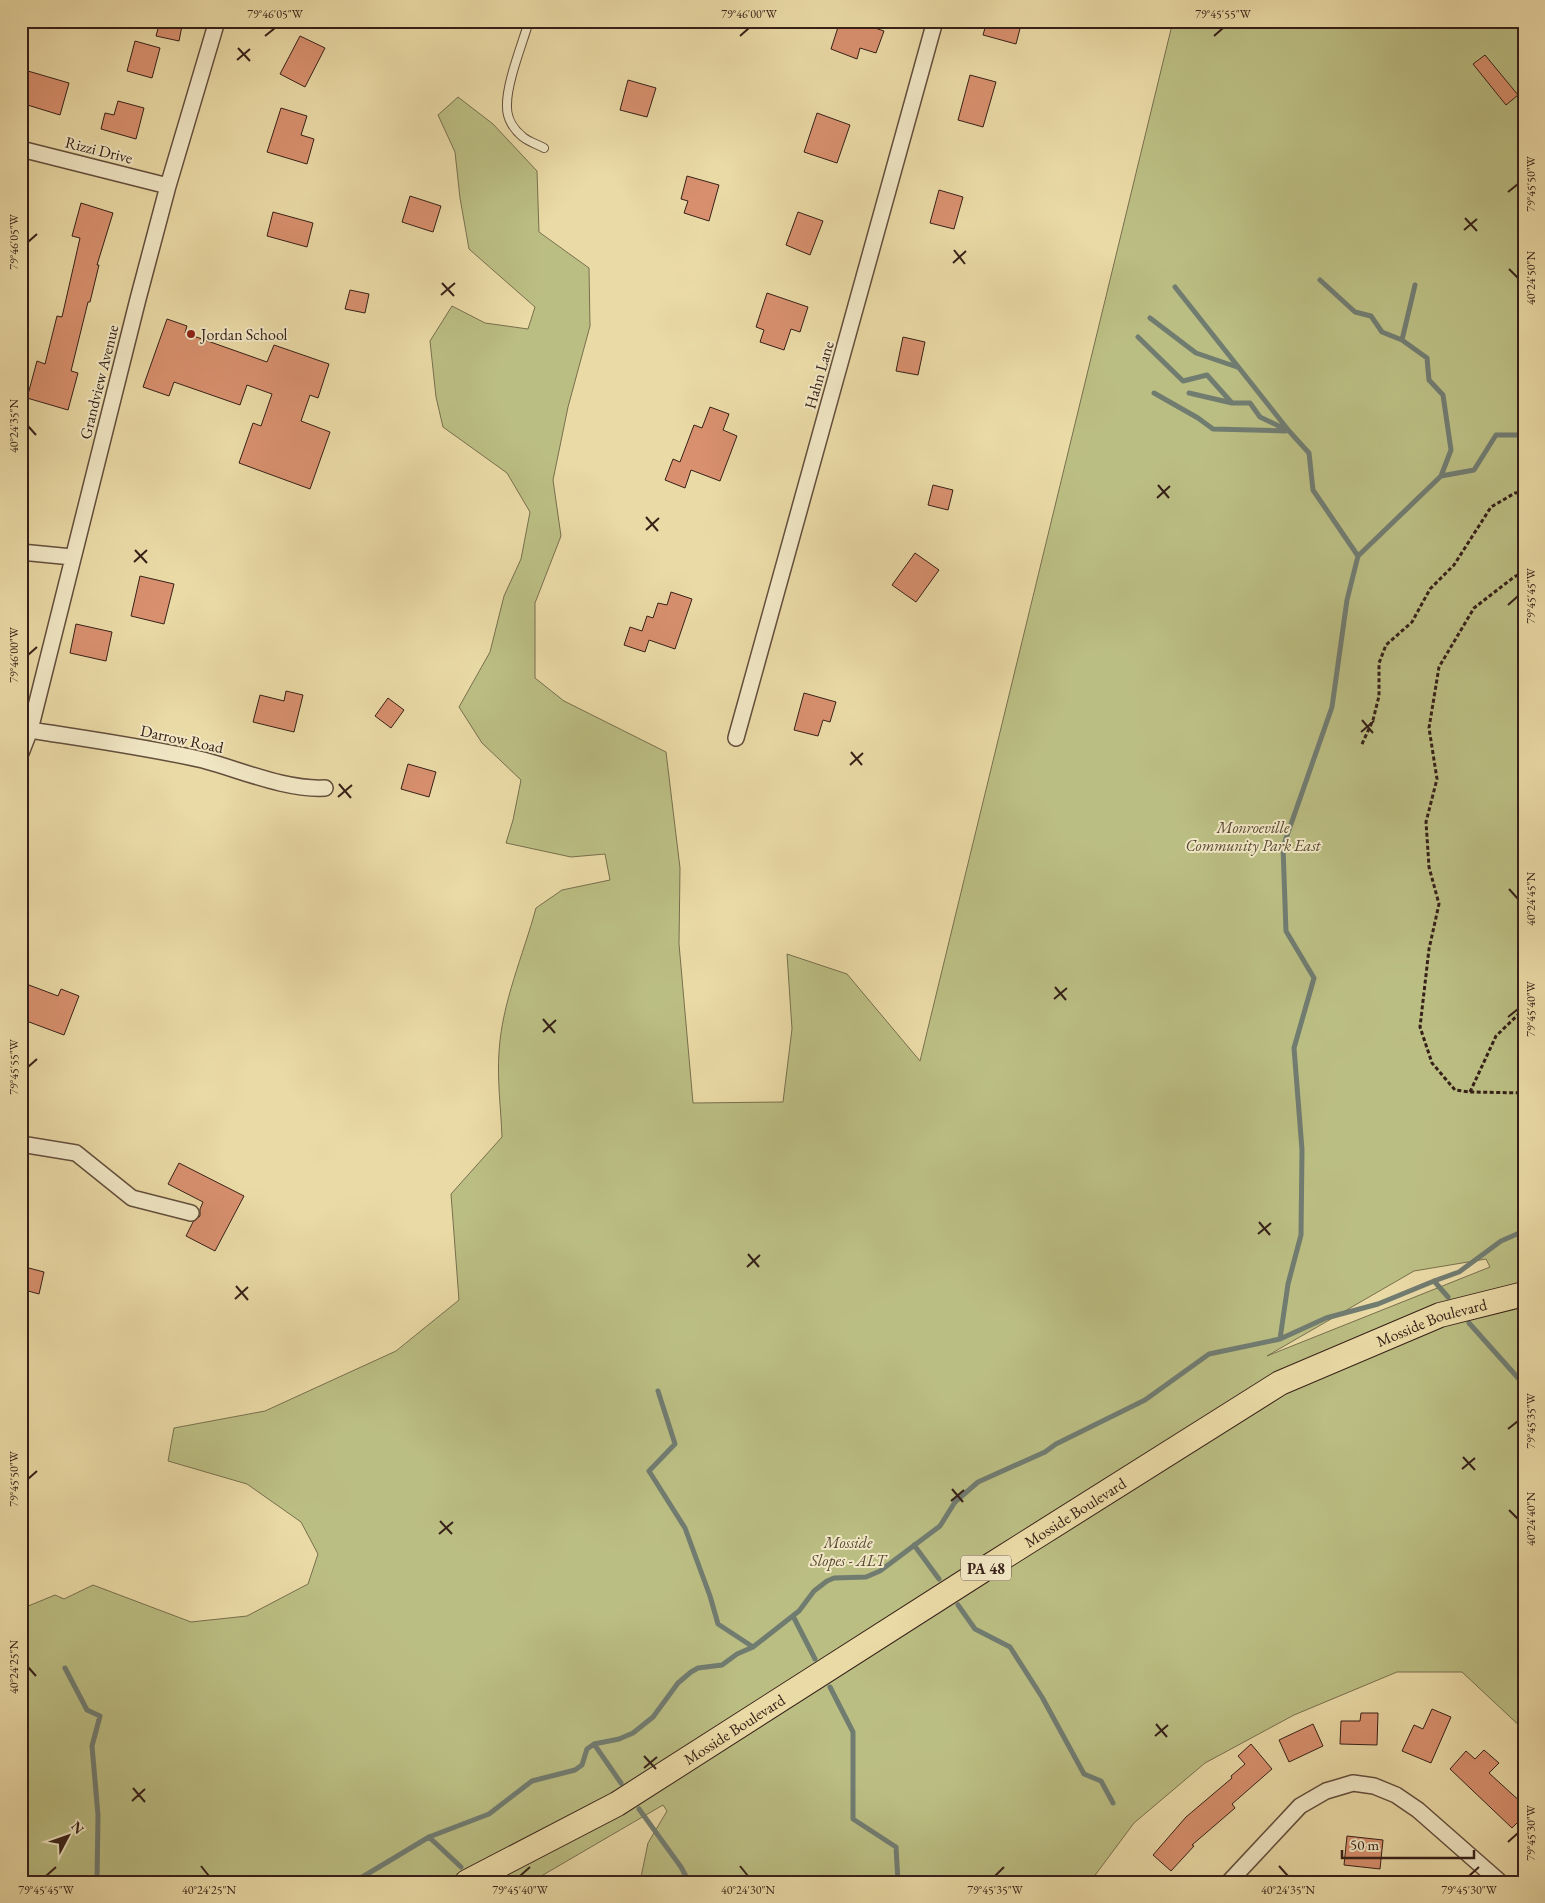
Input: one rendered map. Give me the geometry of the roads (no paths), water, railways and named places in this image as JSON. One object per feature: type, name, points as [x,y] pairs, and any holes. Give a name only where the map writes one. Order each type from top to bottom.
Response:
[{"type":"main road","name":"Mosside Boulevard","points":[[467,1882],[617,1804],[1007,1554],[1280,1383],[1440,1315],[1524,1294]]},
{"type":"street","name":"Grandview Avenue","points":[[21,753],[30,730],[72,557],[168,186],[217,21]]},
{"type":"street","name":"Hahn Lane","points":[[736,738],[936,21]]},
{"type":"street","name":"Rizzi Drive","points":[[21,149],[168,186]]},
{"type":"street","points":[[21,552],[72,557]]},
{"type":"street","name":"Darrow Road","points":[[30,730],[203,760],[301,787],[325,788]]},
{"type":"street","points":[[21,1144],[76,1153],[132,1198],[191,1213]]},
{"type":"street","points":[[1229,1882],[1300,1806],[1326,1791],[1353,1783],[1374,1786],[1396,1795],[1418,1810],[1500,1882]]},
{"type":"lane","points":[[529,21],[511,83],[507,106],[511,124],[518,133],[524,139],[544,148]]},
{"type":"waterway","points":[[1320,280],[1355,312],[1371,316],[1382,332],[1402,340]]},
{"type":"waterway","points":[[1415,285],[1402,340],[1427,358],[1429,380],[1443,395],[1451,450],[1441,476]]},
{"type":"waterway","points":[[1175,287],[1289,431],[1309,453],[1313,490],[1358,556]]},
{"type":"waterway","points":[[1150,318],[1196,353],[1237,367]]},
{"type":"waterway","points":[[1138,337],[1183,381],[1207,375],[1232,403],[1250,403],[1260,417],[1287,430]]},
{"type":"waterway","points":[[1154,393],[1198,418],[1213,429],[1286,431]]},
{"type":"waterway","points":[[1189,393],[1232,403]]},
{"type":"waterway","points":[[1280,1339],[1288,1284],[1301,1235],[1302,1150],[1294,1048],[1314,978],[1286,931],[1283,847],[1332,707],[1347,600],[1358,556],[1441,476],[1474,470],[1496,435],[1524,435]]},
{"type":"waterway","points":[[354,1882],[429,1837],[489,1814],[532,1781],[575,1770],[582,1765],[587,1749],[594,1744],[619,1739],[633,1733],[653,1717],[678,1683],[691,1672],[698,1668],[722,1665],[737,1654],[753,1647],[799,1611],[814,1591],[827,1581],[834,1578],[866,1577],[880,1571],[940,1526],[955,1502],[978,1482],[1045,1452],[1056,1444],[1145,1400],[1209,1354],[1280,1339],[1326,1318],[1378,1304],[1459,1272],[1501,1241],[1524,1231]]},
{"type":"waterway","points":[[1434,1281],[1448,1297]]},
{"type":"waterway","points":[[1469,1323],[1519,1379],[1524,1389]]},
{"type":"waterway","points":[[658,1391],[675,1444],[649,1471],[685,1528],[710,1596],[718,1624],[753,1647]]},
{"type":"waterway","points":[[914,1545],[939,1579]]},
{"type":"waterway","points":[[958,1605],[975,1629],[1010,1647],[1042,1697],[1084,1774],[1101,1781],[1113,1803]]},
{"type":"waterway","points":[[793,1616],[815,1659]]},
{"type":"waterway","points":[[65,1668],[87,1710],[100,1716],[92,1746],[98,1815],[97,1882]]},
{"type":"waterway","points":[[830,1687],[853,1732],[853,1819],[896,1847],[898,1882]]},
{"type":"waterway","points":[[594,1744],[621,1783]]},
{"type":"waterway","points":[[639,1809],[681,1867],[689,1882]]},
{"type":"waterway","points":[[429,1837],[461,1867]]},
{"type":"place","name":"Jordan School","points":[[191,334]]},
{"type":"park label","name":"Monroeville Community Park East","points":[[1253,836]]},
{"type":"park label","name":"Mosside Slopes - ALT","points":[[848,1551]]}]
